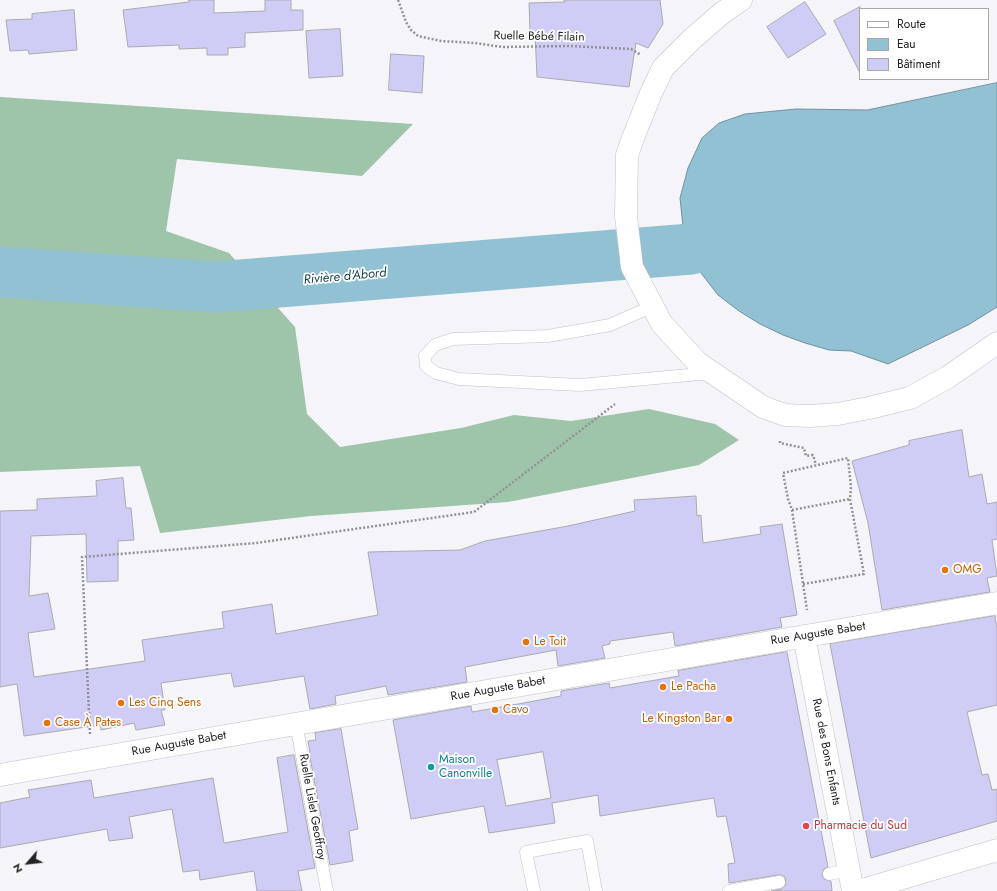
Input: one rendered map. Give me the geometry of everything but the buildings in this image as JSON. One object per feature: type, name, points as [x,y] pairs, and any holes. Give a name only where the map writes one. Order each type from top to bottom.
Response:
[{"type":"street","points":[[742,0],[722,13],[692,39],[664,68],[648,99],[627,155],[626,216],[632,267],[662,324],[698,363],[764,407],[785,414],[810,416],[838,414],[910,398],[948,377],[997,343]]},
{"type":"street","name":"Rue Auguste Babet","points":[[0,775],[296,723],[806,626],[997,603]]},
{"type":"street","name":"Rue des Bons Enfants","points":[[806,626],[844,878]]},
{"type":"street","points":[[859,891],[997,850]]},
{"type":"lane","points":[[653,306],[610,325],[548,336],[453,339],[435,346],[426,356],[426,366],[436,373],[459,379],[580,384],[712,373]]},
{"type":"lane","name":"Ruelle Lislet Geoffroy","points":[[296,723],[327,891]]},
{"type":"lane","points":[[534,891],[526,852],[587,841],[596,891]]},
{"type":"lane","points":[[729,891],[779,882]]},
{"type":"path","name":"Ruelle Bébé Filain","points":[[398,0],[406,22],[411,30],[418,36],[441,41],[475,43],[502,47],[570,46],[631,49],[664,68]]},
{"type":"path","points":[[90,735],[82,557],[256,543],[474,512],[621,400]]},
{"type":"path","points":[[804,584],[864,574],[850,499],[851,487],[848,458],[783,473],[788,499],[792,510],[804,584],[806,626]]},
{"type":"path","points":[[792,510],[850,499]]},
{"type":"green space","points":[[0,97],[413,124],[362,176],[177,159],[166,231],[229,253],[295,327],[307,414],[340,447],[461,428],[514,415],[571,421],[649,409],[715,424],[739,440],[699,465],[508,502],[311,516],[160,533],[140,466],[0,472]]},
{"type":"water","points":[[997,83],[997,307],[968,325],[888,364],[851,351],[829,350],[805,343],[760,324],[739,311],[718,295],[701,273],[683,226],[680,198],[688,168],[702,138],[719,123],[745,114],[796,109],[867,110]]},
{"type":"waterway","name":"Rivière d'Abord","points":[[0,272],[216,287],[691,249]]},
{"type":"place","name":"OMG","points":[[945,570]]},
{"type":"place","name":"Le Toit","points":[[526,642]]},
{"type":"place","name":"Le Pacha","points":[[663,687]]},
{"type":"place","name":"Les Cinq Sens","points":[[121,703]]},
{"type":"place","name":"Cavo","points":[[495,710]]},
{"type":"place","name":"Le Kingston Bar","points":[[729,719]]},
{"type":"place","name":"Case À Pates","points":[[47,723]]},
{"type":"place","name":"Maison Canonville","points":[[431,767]]},
{"type":"place","name":"Pharmacie du Sud","points":[[806,826]]}]
